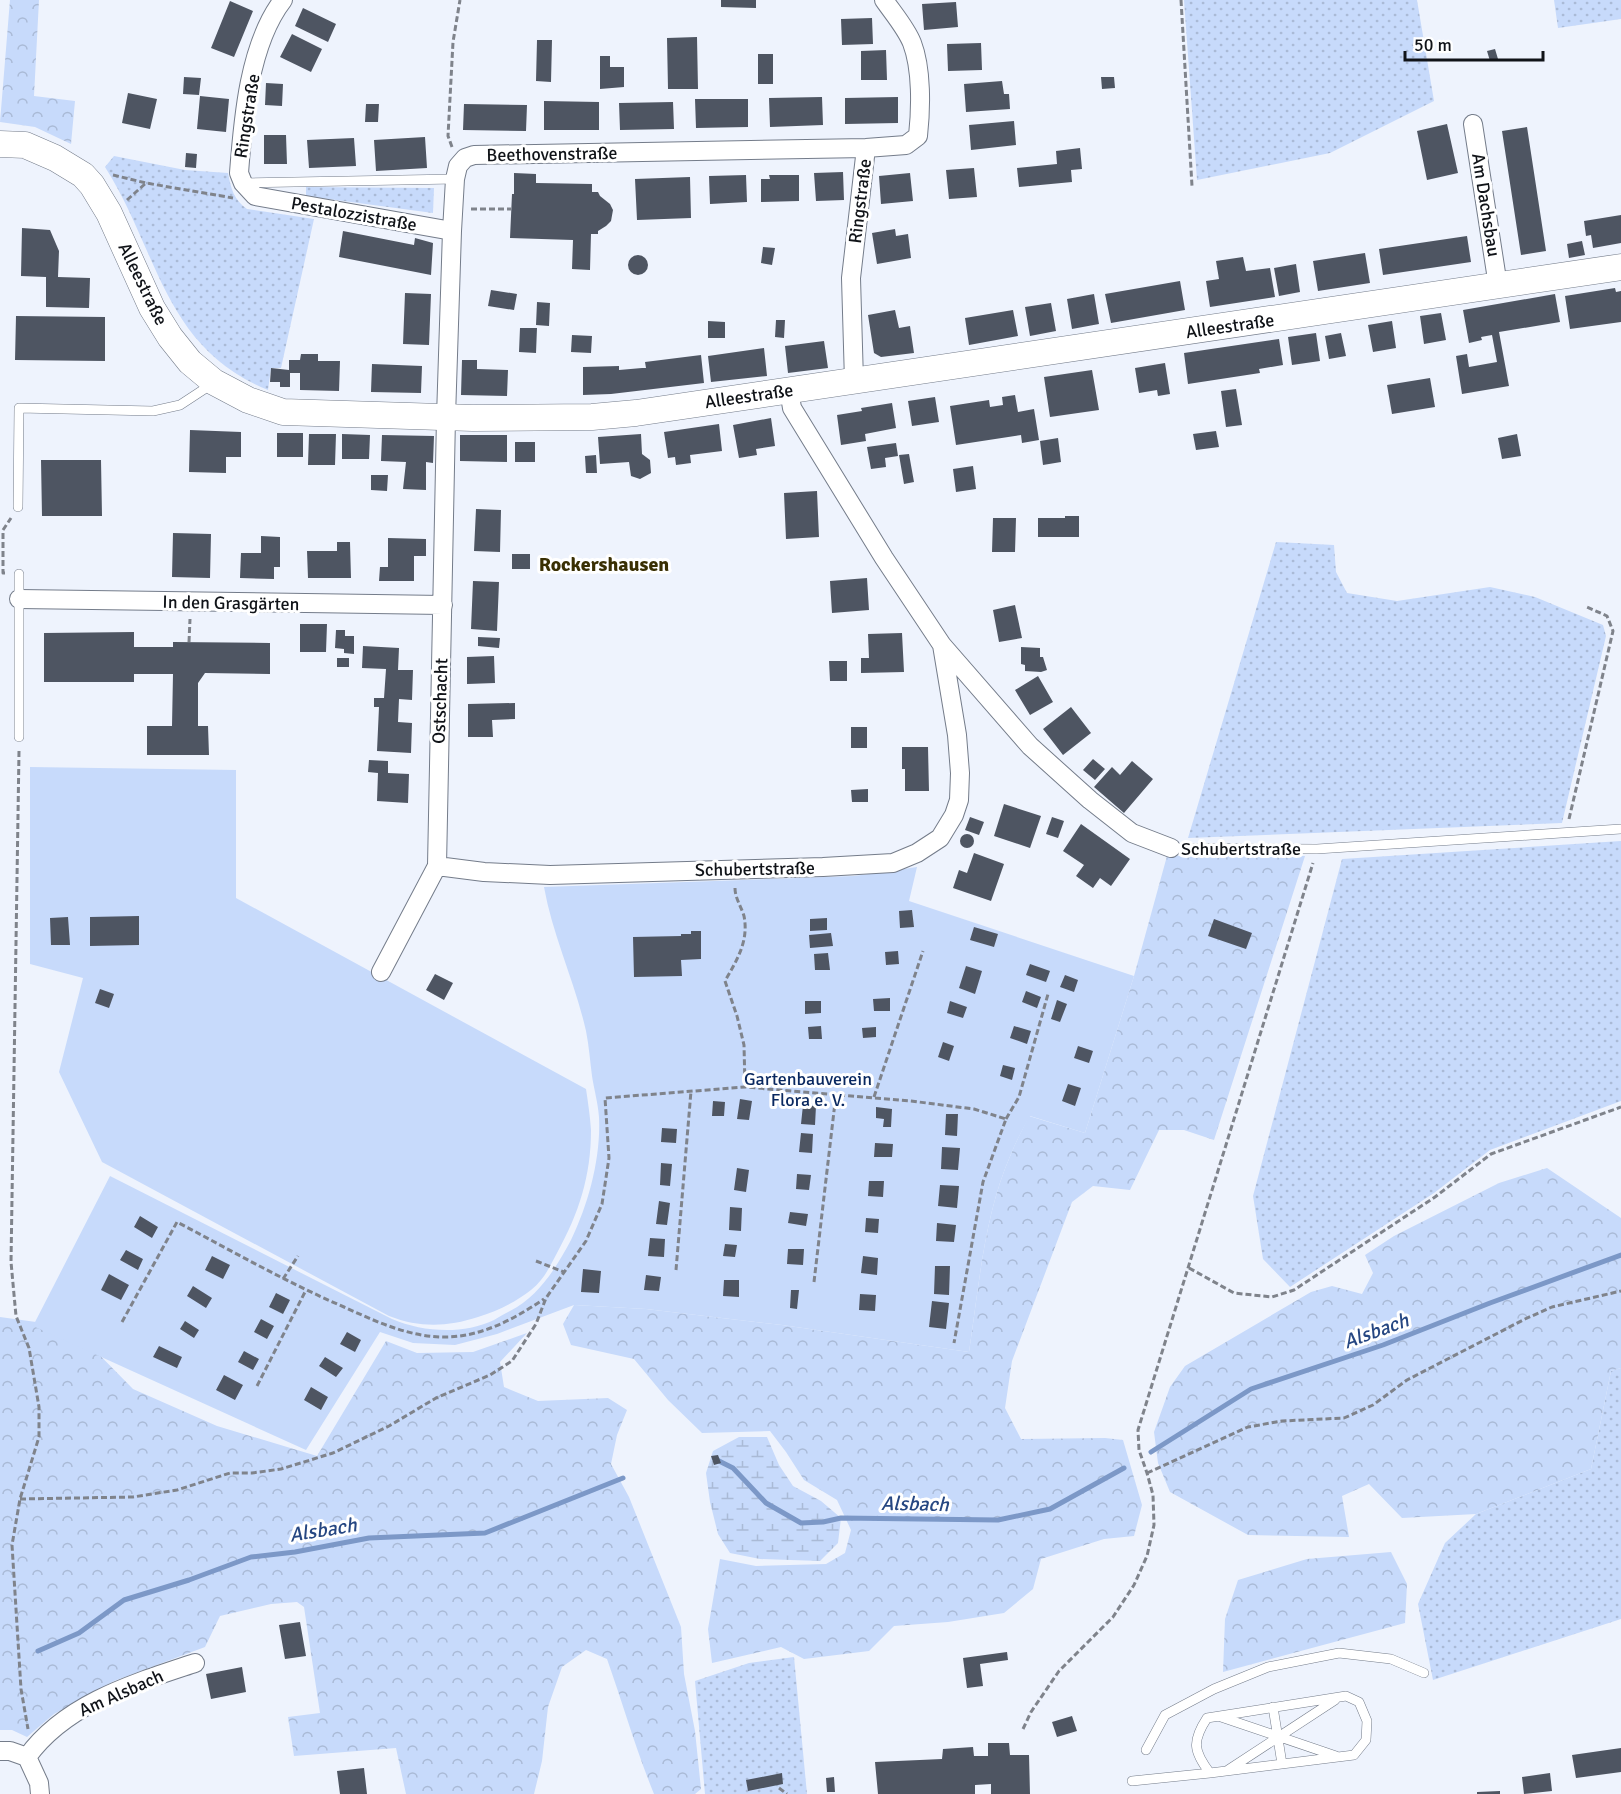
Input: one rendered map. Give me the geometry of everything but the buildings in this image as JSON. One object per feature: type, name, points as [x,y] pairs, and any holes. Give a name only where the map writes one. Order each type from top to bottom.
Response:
[{"type":"street","name":"Ringstraße","points":[[249,190],[239,173],[248,89],[264,36],[283,0]]},
{"type":"street","name":"Ringstraße","points":[[854,381],[851,278],[866,148],[906,145],[918,136],[920,117],[917,63],[912,42],[884,0]]},
{"type":"street","name":"Am Dachsbau","points":[[1473,124],[1498,286]]},
{"type":"street","name":"Alleestraße","points":[[0,144],[26,145],[55,158],[93,185],[109,213],[158,318],[190,362],[214,382],[248,400],[283,412],[446,417],[592,417],[636,413],[1621,267]]},
{"type":"street","name":"Beethovenstraße","points":[[457,172],[465,158],[474,155],[866,148]]},
{"type":"street","points":[[446,417],[452,231],[457,172]]},
{"type":"street","name":"Pestalozzistraße","points":[[249,190],[452,231]]},
{"type":"street","name":"Schubertstraße","points":[[789,390],[792,408],[884,558],[942,645],[1029,746],[1090,800],[1132,832],[1171,849]]},
{"type":"street","name":"Ostschacht","points":[[381,972],[437,866],[446,417]]},
{"type":"street","name":"In den Grasgärten","points":[[19,599],[443,605]]},
{"type":"street","name":"Schubertstraße","points":[[437,866],[484,872],[550,875],[893,863],[917,853],[940,838],[954,815],[959,800],[960,773],[957,735],[942,645]]},
{"type":"street","name":"Am Alsbach","points":[[32,1750],[58,1724],[97,1700],[144,1680],[195,1663]]},
{"type":"street","points":[[0,1751],[32,1750],[40,1794]]},
{"type":"lane","points":[[249,190],[457,172]]},
{"type":"lane","points":[[18,507],[19,408],[153,411],[180,405],[214,382]]},
{"type":"lane","points":[[19,574],[19,737]]},
{"type":"lane","name":"Schubertstraße","points":[[1171,849],[1317,849],[1621,829]]},
{"type":"lane","points":[[1146,1750],[1165,1715],[1214,1689],[1268,1667],[1339,1653],[1391,1659],[1424,1673]]},
{"type":"lane","points":[[1132,1781],[1210,1773],[1354,1755],[1366,1740],[1367,1721],[1359,1702],[1346,1696],[1207,1718],[1196,1734],[1198,1758],[1210,1773]]},
{"type":"lane","points":[[1226,1771],[1339,1697]]},
{"type":"lane","points":[[1273,1707],[1282,1764]]},
{"type":"lane","points":[[1218,1716],[1338,1757]]},
{"type":"path","points":[[457,172],[448,136],[453,42],[460,0]]},
{"type":"path","points":[[1181,0],[1192,186]]},
{"type":"path","points":[[93,185],[112,175],[233,198],[249,190]]},
{"type":"path","points":[[471,209],[511,209]]},
{"type":"path","points":[[18,507],[3,530],[3,573],[19,574]]},
{"type":"path","points":[[189,642],[190,602]]},
{"type":"path","points":[[1566,832],[1612,631],[1606,616],[1587,607]]},
{"type":"path","points":[[19,737],[11,1262],[16,1316],[29,1348],[39,1407],[39,1437],[20,1499],[12,1545],[21,1689],[32,1750]]},
{"type":"path","points":[[733,869],[735,894],[741,906],[746,929],[741,953],[725,981],[744,1045],[746,1087]]},
{"type":"path","points":[[1023,1729],[1031,1712],[1059,1671],[1113,1617],[1134,1585],[1147,1556],[1154,1525],[1153,1495],[1139,1450],[1138,1430],[1309,878]]},
{"type":"path","points":[[874,1097],[923,951]]},
{"type":"path","points":[[954,1343],[983,1182],[1006,1119],[1019,1097],[1048,994]]},
{"type":"path","points":[[20,1499],[133,1497],[177,1490],[230,1473],[280,1469],[333,1453],[390,1426],[436,1398],[490,1375],[512,1361],[536,1324],[546,1298],[586,1242],[602,1204],[609,1158],[606,1098],[746,1087],[874,1097],[974,1109],[1006,1119]]},
{"type":"path","points":[[676,1270],[692,1091]]},
{"type":"path","points":[[814,1282],[836,1094]]},
{"type":"path","points":[[1189,1268],[1234,1293],[1272,1297],[1294,1290],[1435,1197],[1491,1154],[1621,1107]]},
{"type":"path","points":[[122,1322],[177,1222],[306,1290],[384,1325],[427,1337],[451,1337],[505,1323],[546,1298]]},
{"type":"path","points":[[283,1279],[298,1256]]},
{"type":"path","points":[[536,1261],[564,1272]]},
{"type":"path","points":[[257,1386],[306,1290]]},
{"type":"path","points":[[1147,1473],[1248,1427],[1282,1421],[1344,1418],[1373,1405],[1407,1380],[1552,1307],[1621,1291]]},
{"type":"path","points":[[779,1788],[787,1794]]},
{"type":"green space","points":[[10,0],[39,0],[34,96],[75,101],[71,144],[35,127],[0,122]]},
{"type":"green space","points":[[1184,0],[1417,0],[1434,101],[1330,153],[1197,180]]},
{"type":"green space","points":[[1554,0],[1621,0],[1621,19],[1558,28]]},
{"type":"green space","points":[[114,156],[185,170],[228,173],[234,194],[247,209],[314,219],[281,368],[271,368],[268,390],[233,372],[206,349],[185,323],[167,294],[123,199],[105,167]]},
{"type":"green space","points":[[306,187],[434,188],[433,213],[306,196]]},
{"type":"green space","points":[[1276,542],[1334,545],[1336,572],[1347,593],[1397,601],[1490,587],[1535,597],[1603,625],[1606,636],[1562,823],[1188,838]]},
{"type":"green space","points":[[30,767],[236,770],[236,898],[586,1089],[591,1130],[586,1179],[565,1238],[546,1273],[536,1286],[506,1306],[467,1320],[434,1325],[400,1320],[102,1162],[59,1072],[83,978],[30,964]]},
{"type":"green space","points":[[1621,841],[1621,1101],[1490,1150],[1434,1193],[1290,1287],[1263,1259],[1253,1196],[1342,859]]},
{"type":"green space","points":[[1167,856],[1305,856],[1214,1140],[1184,1130],[1159,1130],[1130,1190],[1093,1186],[1072,1202],[1012,1361],[1005,1408],[1021,1439],[1105,1438],[1123,1440],[1142,1505],[1134,1536],[1104,1539],[1041,1559],[1033,1589],[1004,1613],[948,1622],[894,1626],[869,1651],[804,1659],[781,1647],[712,1663],[708,1629],[720,1559],[756,1566],[826,1564],[845,1553],[851,1530],[837,1500],[804,1480],[770,1431],[702,1433],[668,1400],[634,1359],[571,1345],[563,1324],[574,1305],[646,1309],[782,1325],[969,1352],[988,1226],[1002,1177],[1017,1140],[1029,1116],[1085,1133],[1134,976]]},
{"type":"green space","name":"Gartenbauverein Flora e. V.","points":[[917,867],[909,901],[1134,976],[1085,1133],[1030,1116],[1013,1149],[994,1201],[988,1226],[969,1352],[782,1325],[646,1309],[574,1305],[497,1334],[455,1345],[413,1343],[380,1332],[306,1450],[33,1326],[110,1176],[392,1319],[417,1327],[443,1330],[469,1328],[494,1320],[530,1298],[559,1261],[583,1211],[593,1180],[598,1148],[598,1112],[586,1031],[544,887],[854,876]]},
{"type":"green space","points":[[1547,1168],[1621,1218],[1621,1368],[1611,1371],[1591,1469],[1476,1514],[1402,1518],[1369,1484],[1342,1496],[1349,1537],[1248,1535],[1170,1492],[1158,1463],[1154,1432],[1170,1387],[1185,1366],[1311,1292],[1332,1286],[1362,1294],[1373,1273],[1365,1255],[1394,1236],[1499,1183]]},
{"type":"green space","points":[[0,1317],[72,1327],[133,1389],[217,1426],[317,1456],[386,1341],[417,1353],[473,1352],[527,1333],[500,1362],[504,1387],[538,1401],[608,1398],[627,1410],[617,1435],[611,1464],[629,1497],[681,1627],[684,1674],[695,1731],[701,1789],[695,1794],[654,1794],[607,1659],[586,1650],[562,1667],[548,1707],[542,1761],[534,1794],[406,1794],[396,1748],[294,1756],[288,1717],[320,1713],[304,1607],[297,1602],[271,1604],[220,1616],[205,1647],[114,1681],[54,1714],[27,1737],[12,1730],[0,1730]]},
{"type":"green space","points":[[1621,1368],[1621,1619],[1433,1680],[1418,1604],[1445,1543],[1476,1514],[1591,1469],[1611,1371]]},
{"type":"green space","points":[[739,1437],[767,1437],[779,1465],[793,1486],[821,1501],[841,1518],[838,1543],[820,1561],[760,1559],[730,1553],[718,1534],[706,1473],[713,1451]]},
{"type":"green space","points":[[1391,1552],[1407,1584],[1405,1623],[1223,1672],[1225,1619],[1238,1580],[1307,1559]]},
{"type":"green space","points":[[794,1657],[807,1794],[705,1794],[695,1681],[749,1663]]},
{"type":"waterway","name":"Alsbach","points":[[1151,1452],[1251,1389],[1383,1345],[1621,1255]]},
{"type":"waterway","name":"Alsbach","points":[[717,1460],[733,1468],[766,1503],[801,1523],[841,1518],[998,1520],[1050,1509],[1124,1468]]},
{"type":"waterway","name":"Alsbach","points":[[38,1651],[79,1633],[124,1600],[189,1580],[251,1557],[295,1552],[369,1538],[485,1533],[623,1478]]},
{"type":"district","name":"Rockershausen","points":[[604,564]]}]
